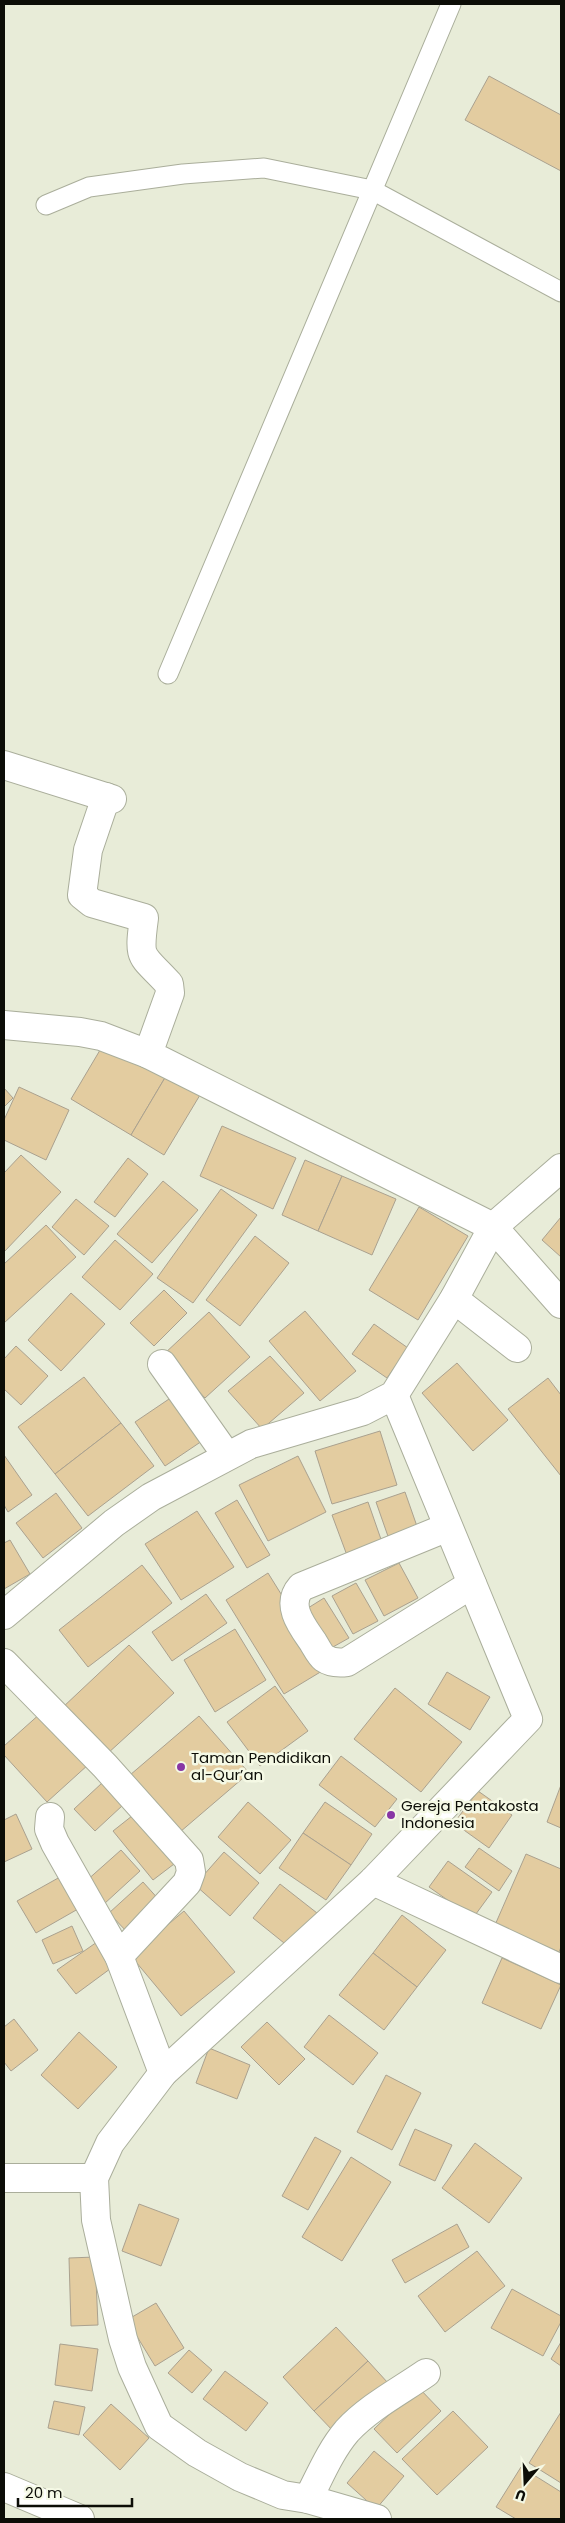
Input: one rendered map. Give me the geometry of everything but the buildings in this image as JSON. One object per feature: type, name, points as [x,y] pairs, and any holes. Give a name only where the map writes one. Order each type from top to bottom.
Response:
[{"type":"street","points":[[4,765],[109,798],[88,850],[82,894],[92,903],[144,918],[140,947],[142,955],[169,984],[170,993],[148,1054]]},
{"type":"street","points":[[4,1025],[80,1032],[101,1036],[148,1054],[493,1227],[561,1304]]},
{"type":"street","points":[[4,1615],[114,1523],[151,1497],[251,1444],[363,1411],[394,1395],[454,1299],[493,1227],[561,1168]]},
{"type":"street","points":[[454,1299],[517,1348]]},
{"type":"street","points":[[162,1364],[227,1456]]},
{"type":"street","points":[[377,2519],[308,2499],[284,2495],[240,2477],[197,2453],[159,2426],[132,2368],[123,2339],[96,2220],[94,2178],[110,2143],[163,2073],[373,1881],[528,1719],[394,1395]]},
{"type":"street","points":[[448,1527],[301,1587],[295,1593],[294,1601],[298,1620],[323,1658],[336,1663],[347,1662],[472,1584]]},
{"type":"street","points":[[4,1663],[105,1766],[189,1860],[191,1872],[187,1883],[119,1956]]},
{"type":"street","points":[[50,1817],[49,1829],[119,1956],[163,2073]]},
{"type":"street","points":[[373,1881],[561,1970]]},
{"type":"street","points":[[4,2178],[94,2178]]},
{"type":"street","points":[[308,2499],[335,2448],[347,2432],[359,2420],[426,2373]]},
{"type":"street","points":[[4,2487],[80,2519]]},
{"type":"lane","points":[[168,674],[451,4]]},
{"type":"lane","points":[[46,205],[89,187],[183,174],[264,168],[372,190],[561,292]]},
{"type":"place","name":"Taman Pendidikan al-Qur’an","points":[[181,1767]]},
{"type":"place","name":"Gereja Pentakosta Indonesia","points":[[391,1815]]}]
